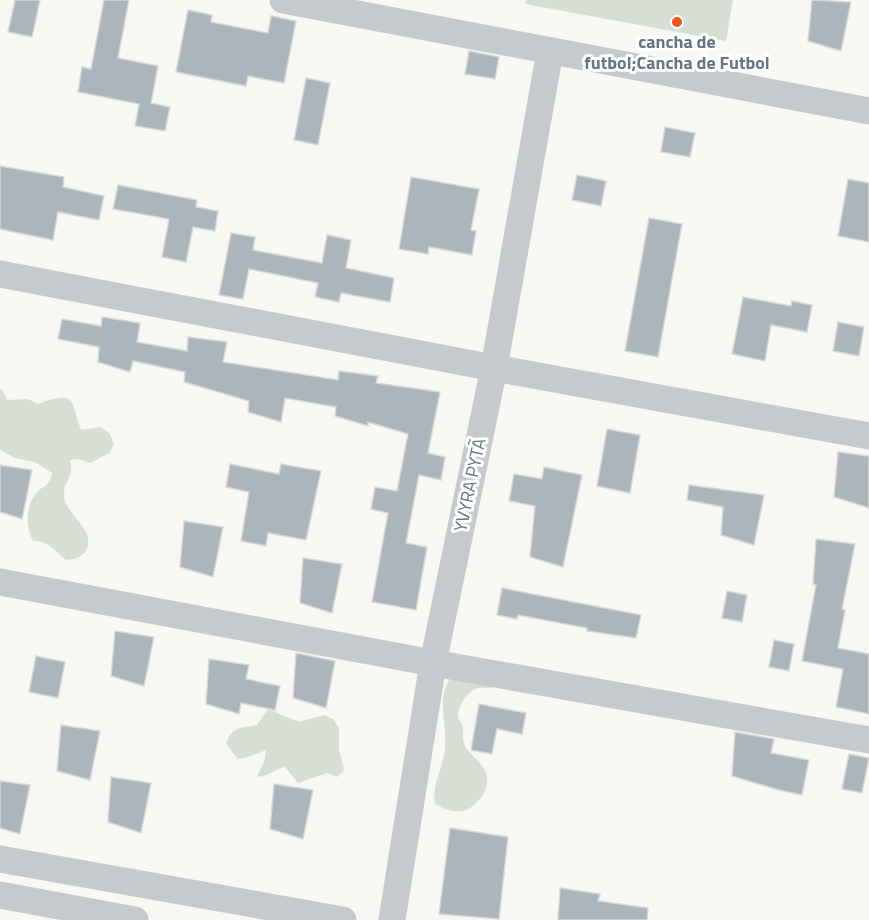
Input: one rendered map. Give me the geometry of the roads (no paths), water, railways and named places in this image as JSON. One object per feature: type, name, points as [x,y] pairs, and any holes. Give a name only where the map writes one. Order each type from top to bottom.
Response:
[{"type":"street","points":[[283,0],[869,111]]},
{"type":"street","name":"YVYRA PYTÃ","points":[[392,920],[433,663],[494,368],[550,51]]},
{"type":"street","points":[[0,274],[494,368],[869,436]]},
{"type":"street","points":[[0,582],[433,663],[869,740]]},
{"type":"street","points":[[0,859],[343,920]]},
{"type":"street","points":[[0,895],[135,920]]},
{"type":"place","name":"cancha de futbol;Cancha de Futbol","points":[[677,22]]}]
